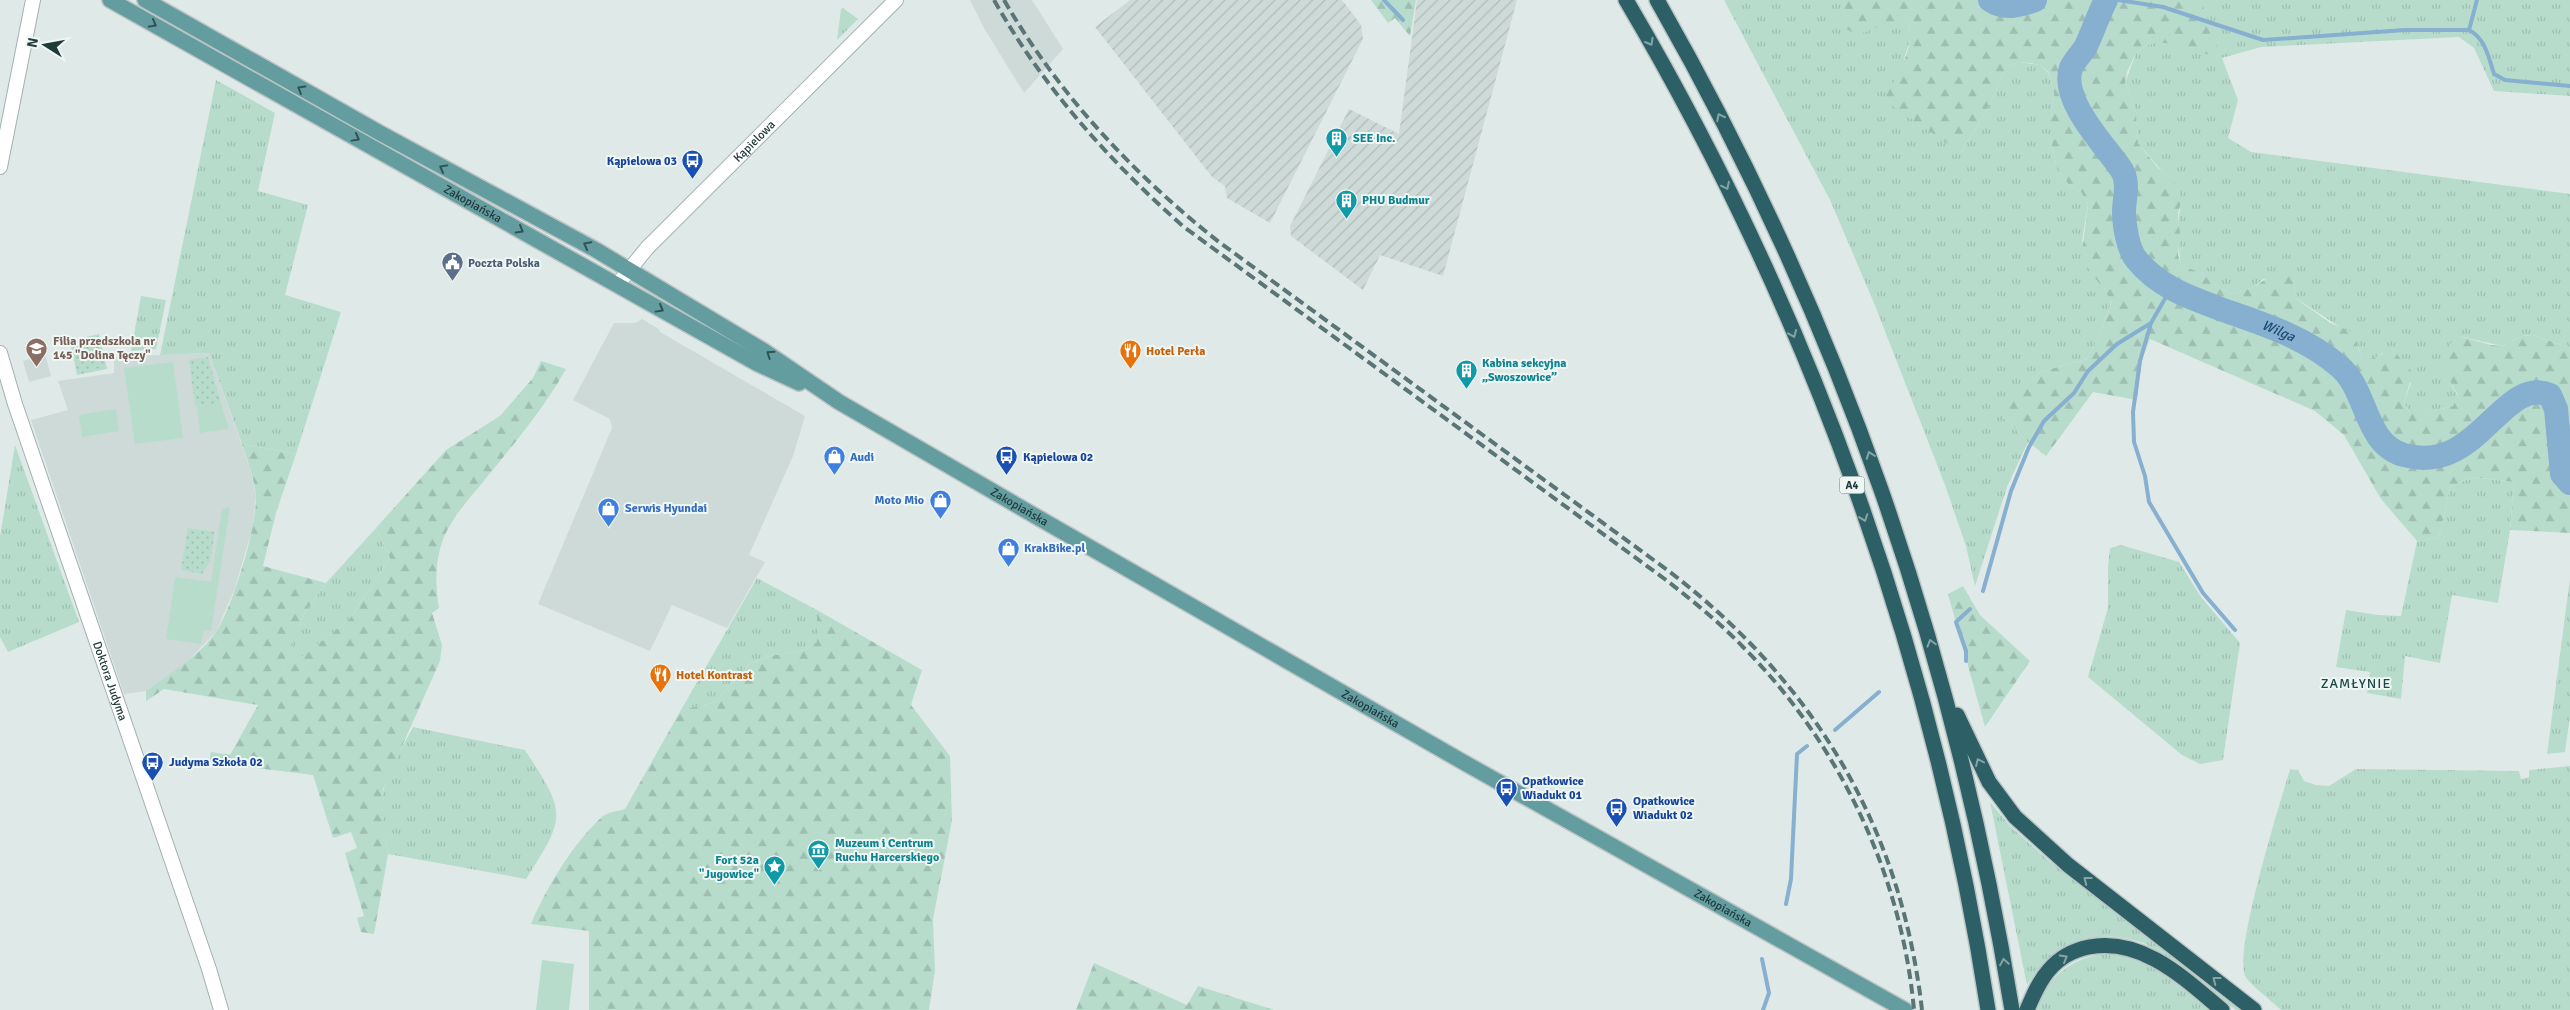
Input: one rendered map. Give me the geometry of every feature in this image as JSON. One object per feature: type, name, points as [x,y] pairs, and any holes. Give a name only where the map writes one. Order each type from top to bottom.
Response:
[{"type":"highway","name":"A4","points":[[1626,0],[1705,144],[1763,265],[1789,323],[1842,456],[1896,614],[1932,740],[1965,882],[1988,1010]]},
{"type":"highway","name":"A4","points":[[1657,0],[1756,187],[1832,357],[1900,540],[1945,689],[1988,879],[2012,1010]]},
{"type":"highway","points":[[1945,689],[1989,782],[2015,817],[2068,866],[2254,1010]]},
{"type":"highway","points":[[2027,1010],[2042,979],[2056,963],[2082,949],[2110,944],[2138,950],[2148,955],[2222,1010]]},
{"type":"main road","name":"Zakopiańska","points":[[110,0],[756,363],[839,402]]},
{"type":"main road","name":"Zakopiańska","points":[[145,0],[628,270],[764,350],[839,402],[1273,653],[1905,1010]]},
{"type":"street","points":[[0,167],[33,0]]},
{"type":"street","name":"Kąpielowa","points":[[617,285],[647,248],[896,0]]},
{"type":"street","name":"Doktora Judyma","points":[[0,354],[15,404],[209,969],[221,1010]]},
{"type":"shaded area","points":[[970,0],[1032,0],[1063,49],[1024,93],[984,28]]},
{"type":"shaded area","points":[[1130,0],[1342,0],[1361,25],[1363,39],[1270,223],[1227,198],[1225,186],[1212,177],[1095,27]]},
{"type":"shaded area","points":[[1417,0],[1517,0],[1443,276],[1380,255],[1363,290],[1291,236],[1290,226],[1349,109],[1399,134]]},
{"type":"shaded area","points":[[642,319],[659,329],[660,332],[805,416],[793,456],[749,555],[765,562],[727,628],[672,605],[650,651],[538,604],[612,428],[610,419],[573,400],[614,323],[635,323]]},
{"type":"shaded area","points":[[209,353],[250,468],[256,496],[253,526],[235,588],[216,632],[185,664],[146,691],[124,694],[31,420],[68,410],[58,381],[114,373],[114,357]]},
{"type":"shaded area","name":"Filia przedszkola nr 145 \"Dolina Tęczy\"","points":[[45,354],[51,376],[29,382],[23,361]]},
{"type":"green space","points":[[1371,0],[1416,0],[1410,36],[1395,18],[1388,23]]},
{"type":"green space","points":[[1724,0],[1844,0],[1879,25],[1899,21],[1909,25],[1911,37],[1904,59],[1961,153],[1990,104],[2003,74],[2009,66],[2019,62],[2040,65],[2049,73],[2054,95],[2051,116],[2051,141],[2057,169],[2069,185],[2081,192],[2088,204],[2082,241],[2112,300],[2100,334],[2087,359],[2040,372],[2001,415],[2028,442],[2007,487],[1975,586],[1966,546],[1945,485],[1874,303],[1830,200]]},
{"type":"green space","points":[[1844,0],[2201,0],[2221,58],[2166,43],[2155,43],[2145,46],[2136,53],[2127,72],[2125,83],[2136,112],[2138,143],[2158,168],[2175,183],[2180,193],[2178,255],[2181,265],[2201,273],[2223,290],[2233,294],[2254,287],[2273,274],[2295,277],[2294,297],[2330,323],[2350,331],[2356,340],[2362,360],[2370,359],[2393,350],[2413,373],[2404,402],[2409,412],[2430,412],[2453,406],[2458,395],[2447,372],[2446,357],[2447,349],[2451,342],[2458,336],[2502,346],[2522,336],[2533,335],[2570,348],[2570,533],[2510,530],[2514,482],[2473,477],[2450,487],[2439,538],[2417,541],[2381,499],[2344,435],[2315,411],[2150,339],[2142,360],[2137,400],[2093,392],[2046,456],[2028,442],[2000,414],[2040,372],[2087,359],[2100,334],[2112,301],[2085,264],[2082,253],[2088,204],[2081,192],[2069,185],[2057,169],[2051,141],[2051,116],[2054,95],[2049,72],[2040,65],[2030,63],[2019,62],[2009,66],[2003,74],[1990,104],[1961,153],[1884,100],[1907,54],[1910,35],[1909,25],[1899,22],[1890,23],[1865,32],[1849,31],[1842,24]]},
{"type":"green space","points":[[2201,0],[2570,0],[2570,96],[2494,91],[2474,48],[2459,37],[2261,47],[2222,58],[2238,100],[2228,138],[2251,152],[2570,194],[2570,348],[2533,335],[2522,336],[2502,346],[2458,336],[2452,386],[2458,396],[2453,406],[2430,412],[2409,412],[2404,402],[2411,383],[2382,353],[2373,360],[2362,360],[2357,343],[2353,337],[2294,297],[2295,277],[2263,279],[2254,287],[2233,294],[2223,290],[2201,273],[2181,265],[2179,216],[2181,203],[2166,176],[2138,143],[2136,112],[2125,83],[2136,53],[2145,46],[2155,43],[2166,43],[2202,7]]},
{"type":"green space","points":[[843,8],[858,19],[837,40],[841,9]]},
{"type":"green space","points":[[216,80],[275,113],[258,191],[308,205],[285,295],[341,312],[296,454],[242,444],[209,353],[160,355]]},
{"type":"green space","points":[[141,296],[166,300],[156,349],[131,351]]},
{"type":"green space","points":[[99,334],[107,369],[77,375],[70,341]]},
{"type":"green space","points":[[208,357],[221,403],[195,406],[189,360]]},
{"type":"green space","points":[[541,361],[566,369],[529,425],[458,513],[441,545],[437,572],[439,608],[432,613],[442,645],[440,661],[383,789],[382,808],[388,854],[374,934],[361,932],[357,918],[364,916],[345,853],[357,848],[351,832],[333,838],[313,775],[209,762],[211,752],[230,755],[258,705],[164,689],[146,701],[146,691],[184,664],[209,641],[223,620],[230,604],[243,566],[253,527],[255,510],[256,496],[254,483],[242,444],[296,454],[276,513],[263,566],[326,583],[305,612],[282,672],[349,620],[390,558],[376,528],[446,450],[500,416],[533,378]]},
{"type":"green space","points":[[173,362],[183,438],[135,444],[124,368]]},
{"type":"green space","points":[[221,403],[229,429],[200,433],[197,406]]},
{"type":"green space","points":[[116,409],[119,431],[82,437],[79,415]]},
{"type":"green space","points":[[15,445],[79,622],[8,652],[0,637],[0,537]]},
{"type":"green space","points":[[2473,477],[2514,482],[2510,530],[2498,603],[2452,595],[2440,663],[2405,656],[2401,699],[2367,693],[2370,672],[2336,667],[2346,610],[2378,615],[2401,616],[2417,541],[2439,538],[2450,487]]},
{"type":"green space","points":[[230,507],[211,631],[204,630],[201,644],[166,639],[175,577],[211,582],[222,509]]},
{"type":"green space","points":[[188,528],[215,532],[210,561],[202,574],[181,570]]},
{"type":"green space","points":[[376,528],[390,558],[349,620],[281,673],[305,612],[326,583]]},
{"type":"green space","points":[[2121,545],[2179,562],[2201,597],[2240,643],[2223,760],[2200,764],[2182,755],[2088,677],[2108,608],[2110,548]]},
{"type":"green space","points":[[757,578],[817,610],[817,642],[805,650],[770,656],[749,664],[716,702],[681,710]]},
{"type":"green space","points":[[2570,578],[2570,716],[2565,752],[2547,754]]},
{"type":"green space","points":[[1963,586],[1980,615],[2030,661],[1985,727],[1948,594]]},
{"type":"green space","points":[[817,610],[922,670],[911,705],[950,756],[952,820],[933,919],[935,971],[929,1010],[589,1010],[589,931],[531,924],[544,896],[571,852],[592,827],[603,816],[625,809],[681,710],[716,702],[749,664],[770,656],[805,650],[817,642]]},
{"type":"green space","points":[[413,727],[525,750],[548,788],[554,802],[556,815],[549,841],[526,879],[388,854],[382,812],[382,796],[389,772]]},
{"type":"green space","points":[[2570,766],[2570,1010],[2281,1010],[2245,976],[2243,961],[2252,908],[2268,843],[2290,769],[2298,770],[2304,781],[2316,785],[2329,786],[2356,769],[2519,771],[2521,779],[2529,777],[2529,770]]},
{"type":"green space","points":[[1990,802],[2010,826],[2048,860],[2241,1010],[2236,1010],[2146,944],[2111,936],[2094,937],[2064,948],[2051,957],[2038,970],[2027,985]]},
{"type":"green space","points":[[2107,953],[2135,959],[2162,973],[2209,1010],[2037,1010],[2041,998],[2054,978],[2072,964],[2094,955]]},
{"type":"green space","points":[[542,960],[574,964],[569,1010],[536,1010]]},
{"type":"green space","points":[[1094,963],[1187,1005],[1198,986],[1274,1010],[1076,1010]]},
{"type":"waterway","points":[[1384,0],[1403,20]]},
{"type":"waterway","name":"Wilga","points":[[1990,0],[2007,6],[2035,0]]},
{"type":"waterway","name":"Wilga","points":[[2106,0],[2085,48],[2071,68],[2069,81],[2072,94],[2086,121],[2124,174],[2126,185],[2124,217],[2127,237],[2133,255],[2145,269],[2178,292],[2287,334],[2328,357],[2349,377],[2381,440],[2391,449],[2404,455],[2430,458],[2451,452],[2470,440],[2517,399],[2533,393],[2550,395],[2556,409],[2562,474],[2570,483]]},
{"type":"waterway","points":[[2118,0],[2163,7],[2263,40],[2405,30],[2469,30],[2483,43],[2494,74],[2505,80],[2570,86]]},
{"type":"waterway","points":[[2469,30],[2477,0]]},
{"type":"waterway","points":[[2170,290],[2151,323],[2140,361],[2133,412],[2134,442],[2145,476],[2149,502],[2203,593],[2235,630]]},
{"type":"waterway","points":[[1983,591],[2011,491],[2029,447],[2044,421],[2074,393],[2088,371],[2117,344],[2151,323]]},
{"type":"waterway","points":[[1966,661],[1966,651],[1956,622],[1970,609]]},
{"type":"waterway","points":[[1835,730],[1879,692]]},
{"type":"waterway","points":[[1786,904],[1791,879],[1797,754],[1807,746]]},
{"type":"waterway","points":[[1762,959],[1769,993],[1763,1010]]},
{"type":"railway","points":[[994,0],[1034,63],[1079,121],[1130,176],[1184,227],[1666,580],[1725,629],[1743,647],[1809,725],[1836,768],[1860,814],[1880,861],[1896,910],[1907,960],[1914,1010]]},
{"type":"railway","points":[[1004,0],[1049,68],[1100,131],[1128,161],[1187,216],[1219,242],[1670,572],[1722,615],[1768,662],[1808,712],[1842,764],[1871,821],[1894,880],[1911,943],[1922,1010]]},
{"type":"place","name":"SEE Inc.","points":[[1337,157]]},
{"type":"place","name":"Kąpielowa 03","points":[[693,180]]},
{"type":"place","name":"PHU Budmur","points":[[1346,219]]},
{"type":"place","name":"Poczta Polska","points":[[452,282]]},
{"type":"place","name":"Filia przedszkola nr 145 \"Dolina Tęczy\"","points":[[37,367]]},
{"type":"place","name":"Hotel Perła","points":[[1130,370]]},
{"type":"place","name":"Kabina sekcyjna „Swoszowice”","points":[[1466,389]]},
{"type":"place","name":"Audi","points":[[834,476]]},
{"type":"place","name":"Kąpielowa 02","points":[[1007,476]]},
{"type":"place","name":"Moto Mio","points":[[940,519]]},
{"type":"place","name":"Serwis Hyundai","points":[[609,527]]},
{"type":"place","name":"KrakBike.pl","points":[[1008,567]]},
{"type":"place","name":"Hotel Kontrast","points":[[660,694]]},
{"type":"place","name":"Judyma Szkoła 02","points":[[153,781]]},
{"type":"place","name":"Opatkowice Wiadukt 01","points":[[1506,807]]},
{"type":"place","name":"Opatkowice Wiadukt 02","points":[[1617,827]]},
{"type":"place","name":"Muzeum i Centrum Ruchu Harcerskiego","points":[[819,869]]},
{"type":"place","name":"Fort 52a \"Jugowice\"","points":[[775,886]]},
{"type":"district","name":"ZAMŁYNIE","points":[[2356,683]]}]
